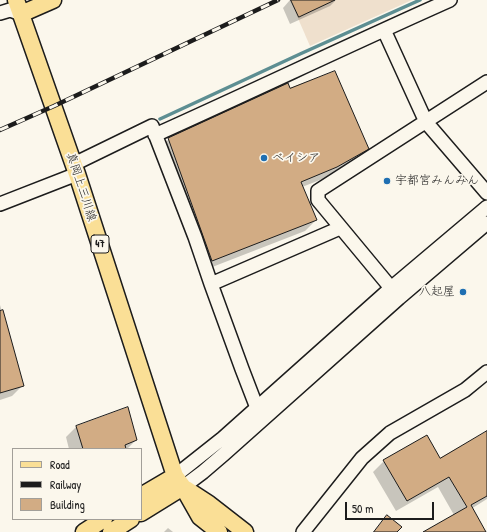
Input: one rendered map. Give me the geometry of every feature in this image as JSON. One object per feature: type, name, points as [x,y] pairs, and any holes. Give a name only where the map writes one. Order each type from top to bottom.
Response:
[{"type":"main road","points":[[19,7],[48,2]]},
{"type":"main road","name":"真岡上三川線","points":[[19,7],[76,169],[179,481],[200,517],[219,532]]},
{"type":"main road","points":[[142,496],[179,481]]},
{"type":"main road","points":[[142,512],[179,481]]},
{"type":"main road","points":[[179,481],[245,532]]},
{"type":"main road","points":[[84,532],[102,520]]},
{"type":"main road","points":[[111,532],[129,520]]},
{"type":"street","points":[[155,136],[450,0]]},
{"type":"street","points":[[0,13],[19,7]]},
{"type":"street","points":[[384,30],[426,122],[487,193]]},
{"type":"street","points":[[395,293],[318,200],[318,191],[487,82]]},
{"type":"street","points":[[0,204],[76,169],[152,126],[195,237],[257,408]]},
{"type":"street","points":[[179,481],[203,472],[230,449],[487,208]]},
{"type":"street","points":[[179,481],[223,438],[257,408],[395,293],[487,223]]},
{"type":"street","points":[[211,284],[340,228]]},
{"type":"street","points":[[303,532],[362,458],[390,433],[465,390],[487,372]]},
{"type":"shaded area","points":[[290,0],[412,0],[310,46]]},
{"type":"building","points":[[291,0],[335,0],[299,17]]},
{"type":"building","name":"ベイシア","points":[[335,71],[369,149],[337,167],[301,182],[317,220],[212,261],[168,138],[288,83],[290,88]]},
{"type":"building","points":[[3,310],[24,386],[0,393],[0,311]]},
{"type":"building","points":[[128,407],[137,440],[125,445],[126,448],[83,448],[76,426]]},
{"type":"building","points":[[487,431],[487,496],[471,505],[486,532],[423,532],[467,507],[449,477],[407,501],[383,460],[427,435],[440,458]]},
{"type":"building","points":[[387,515],[402,527],[397,532],[374,532]]},
{"type":"waterway","points":[[160,119],[420,0]]},
{"type":"railway","points":[[0,130],[278,0]]},
{"type":"place","name":"ベイシア","points":[[264,158]]},
{"type":"place","name":"宇都宮みんみん","points":[[387,181]]},
{"type":"place","name":"八起屋","points":[[463,292]]}]
